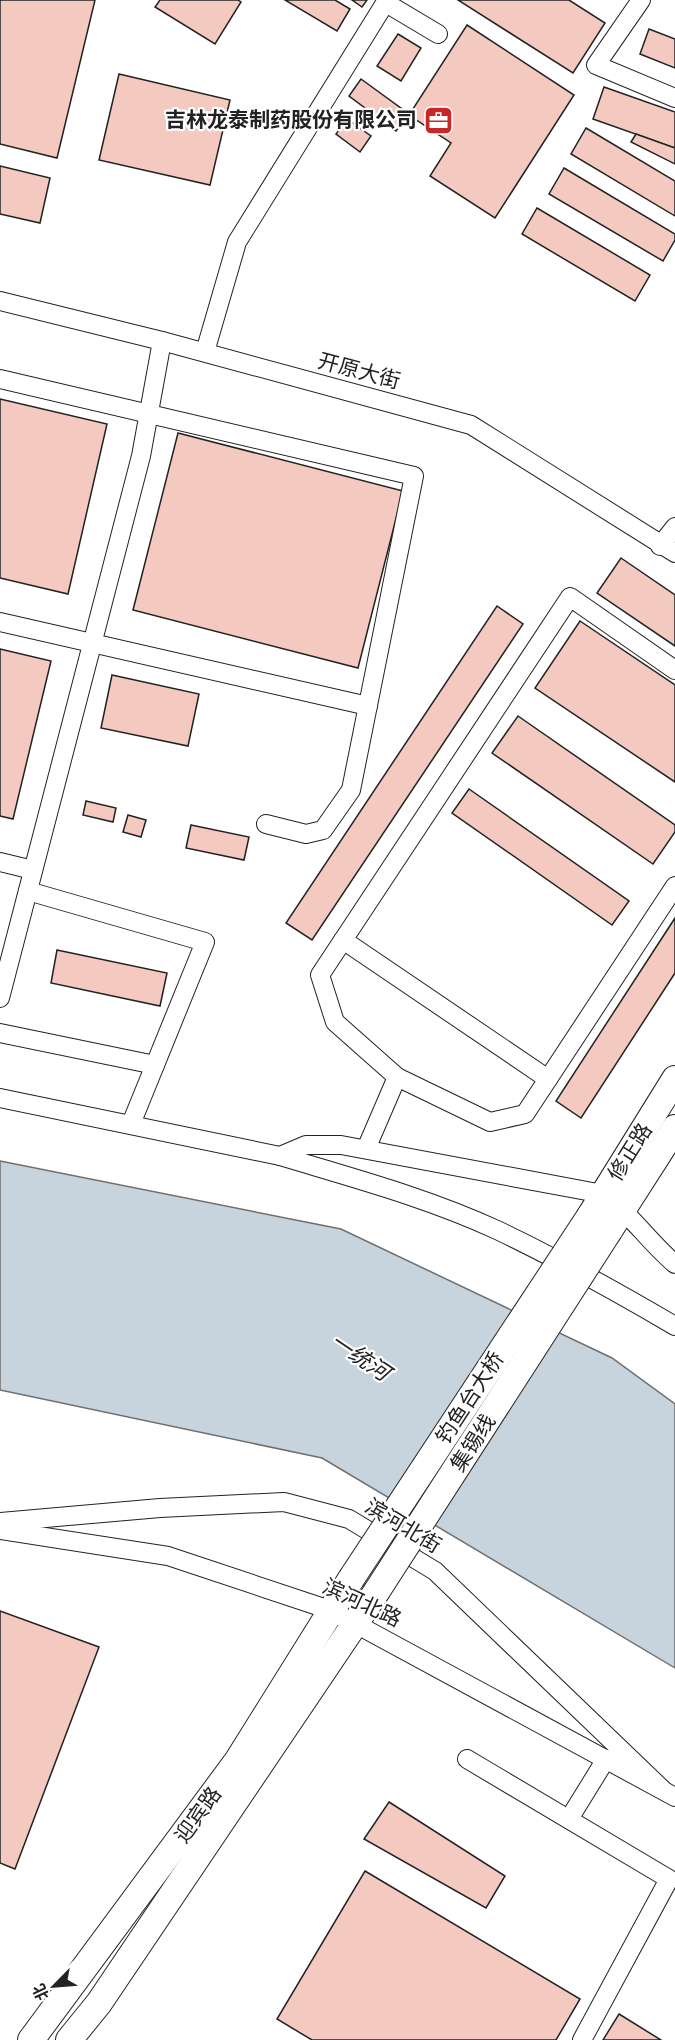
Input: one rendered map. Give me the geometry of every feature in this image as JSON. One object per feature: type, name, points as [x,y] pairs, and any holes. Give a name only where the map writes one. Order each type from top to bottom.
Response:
[{"type":"highway","name":"修正路","points":[[603,1194],[675,1079]]},
{"type":"highway","name":"修正路","points":[[599,1223],[624,1209],[675,1128]]},
{"type":"highway","name":"集锡线","points":[[375,1594],[599,1223],[603,1194]]},
{"type":"highway","name":"钓鱼台大桥","points":[[351,1579],[599,1223]]},
{"type":"highway","name":"迎宾路","points":[[31,2040],[238,1760],[351,1579]]},
{"type":"highway","name":"迎宾路","points":[[69,2040],[99,2003],[375,1594]]},
{"type":"street","points":[[205,352],[237,242],[386,1],[438,34]]},
{"type":"street","points":[[637,1],[596,65],[675,98]]},
{"type":"street","name":"开原大街","points":[[0,301],[205,352],[471,425],[666,548]]},
{"type":"street","points":[[0,998],[141,456],[162,341]]},
{"type":"street","points":[[0,379],[414,476],[351,790],[323,830],[306,834],[266,824]]},
{"type":"street","points":[[666,548],[675,527]]},
{"type":"street","points":[[675,670],[570,597],[320,975],[334,1022],[397,1077],[490,1122],[525,1113],[675,886]]},
{"type":"street","points":[[0,622],[368,706]]},
{"type":"street","points":[[0,862],[33,870]]},
{"type":"street","points":[[28,891],[205,942],[131,1124]]},
{"type":"street","points":[[343,940],[548,1079]]},
{"type":"street","points":[[0,1033],[155,1065]]},
{"type":"street","points":[[366,1149],[397,1077]]},
{"type":"street","points":[[0,1098],[280,1156],[389,1189],[496,1230],[605,1285],[675,1326]]},
{"type":"street","points":[[280,1156],[306,1145],[341,1145],[603,1194],[624,1209],[659,1251],[675,1264]]},
{"type":"street","name":"滨河北街","points":[[0,1522],[160,1508],[284,1503],[349,1519],[435,1571],[668,1793]]},
{"type":"street","name":"滨河北路","points":[[0,1530],[168,1556],[330,1610],[668,1793]]},
{"type":"street","points":[[467,1758],[669,1879],[582,2040]]},
{"type":"street","points":[[569,1819],[606,1759]]},
{"type":"water","name":"一统河","points":[[0,1161],[341,1229],[612,1358],[675,1404],[675,1668],[322,1458],[0,1390]]},
{"type":"building","points":[[0,0],[95,0],[57,158],[0,144]]},
{"type":"building","points":[[160,0],[238,0],[241,2],[215,44],[155,7]]},
{"type":"building","points":[[285,0],[335,0],[350,9],[337,31]]},
{"type":"building","points":[[352,0],[367,0],[362,7]]},
{"type":"building","points":[[458,0],[569,0],[605,23],[573,73]]},
{"type":"building","points":[[467,25],[574,95],[495,218],[430,176],[451,143],[409,115]]},
{"type":"building","points":[[649,29],[675,39],[675,68],[640,54]]},
{"type":"building","points":[[398,34],[421,48],[401,81],[377,66]]},
{"type":"building","points":[[119,74],[230,100],[210,185],[99,160]]},
{"type":"building","points":[[361,79],[409,114],[396,131],[349,96]]},
{"type":"building","points":[[604,87],[675,112],[675,148],[593,119]]},
{"type":"building","points":[[347,119],[371,136],[360,152],[336,134]]},
{"type":"building","points":[[586,128],[675,181],[675,216],[571,154]]},
{"type":"building","points":[[636,134],[675,148],[675,164],[631,142]]},
{"type":"building","points":[[0,166],[50,178],[40,223],[0,214]]},
{"type":"building","points":[[564,168],[675,234],[675,240],[663,261],[549,194]]},
{"type":"building","points":[[537,208],[650,275],[635,301],[522,234]]},
{"type":"building","points":[[0,399],[107,424],[68,594],[0,578]]},
{"type":"building","points":[[178,433],[403,491],[358,668],[133,610]]},
{"type":"building","points":[[621,558],[675,595],[675,646],[597,593]]},
{"type":"building","points":[[497,606],[523,624],[312,940],[286,923]]},
{"type":"building","points":[[580,621],[675,685],[675,782],[535,688]]},
{"type":"building","points":[[0,649],[51,661],[13,819],[0,816]]},
{"type":"building","points":[[112,675],[199,694],[188,746],[101,728]]},
{"type":"building","points":[[518,716],[675,825],[675,832],[653,864],[492,753]]},
{"type":"building","points":[[469,789],[629,901],[612,925],[452,813]]},
{"type":"building","points":[[86,801],[116,808],[113,822],[83,815]]},
{"type":"building","points":[[128,815],[146,820],[141,837],[123,832]]},
{"type":"building","points":[[191,825],[249,837],[244,860],[186,848]]},
{"type":"building","points":[[675,918],[675,973],[581,1118],[556,1101]]},
{"type":"building","points":[[57,950],[167,973],[160,1006],[51,983]]},
{"type":"building","points":[[0,1611],[99,1647],[15,1869],[0,1863]]},
{"type":"building","points":[[389,1802],[505,1876],[486,1908],[364,1839]]},
{"type":"building","points":[[365,1871],[580,1999],[556,2040],[312,2040],[277,2019]]},
{"type":"building","points":[[619,2014],[661,2040],[603,2040]]},
{"type":"place","name":"吉林龙泰制药股份有限公司","points":[[438,120]]}]
